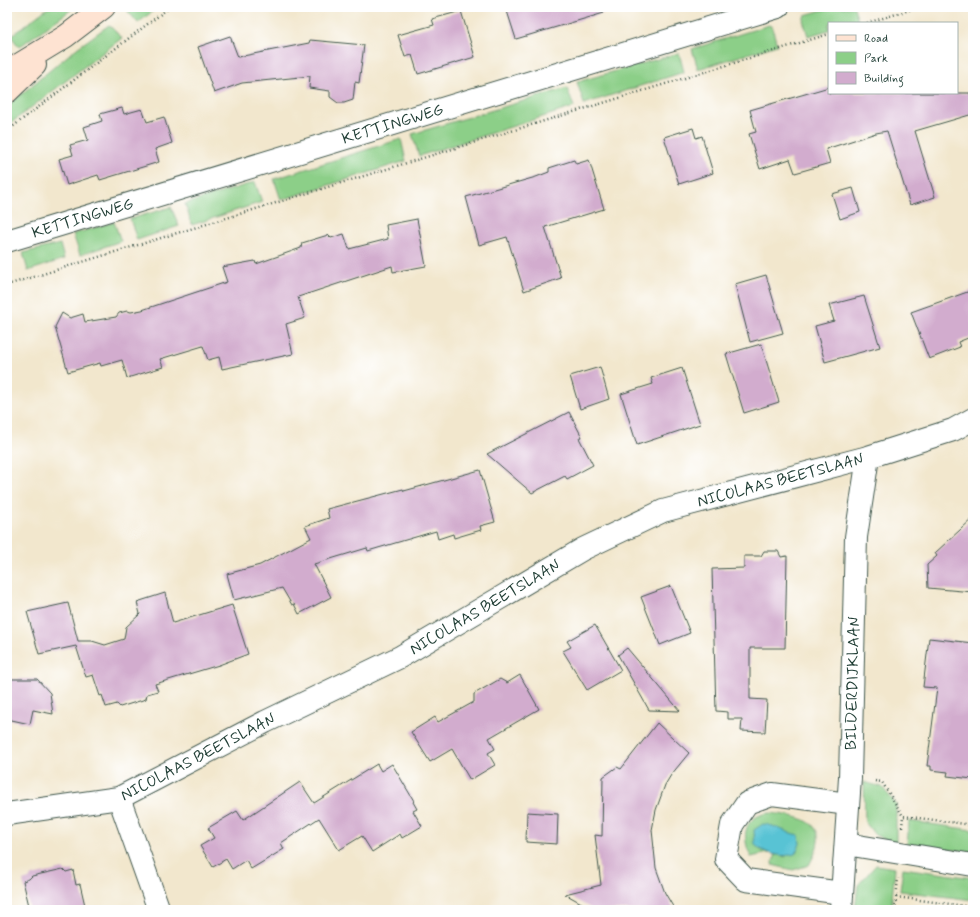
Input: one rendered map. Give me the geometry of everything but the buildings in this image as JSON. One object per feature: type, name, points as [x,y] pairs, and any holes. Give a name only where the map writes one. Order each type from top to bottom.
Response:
[{"type":"main road","points":[[7,72],[66,36],[104,7]]},
{"type":"main road","points":[[7,92],[66,36]]},
{"type":"street","name":"KETTINGWEG","points":[[7,240],[778,7]]},
{"type":"street","name":"NICOLAAS BEETSLAAN","points":[[7,814],[119,798],[265,722],[400,657],[583,549],[663,510],[868,457],[953,430],[973,419]]},
{"type":"street","name":"BILDERDIJKLAAN","points":[[842,901],[850,778],[856,537],[868,457]]},
{"type":"street","points":[[842,901],[746,880],[726,859],[732,825],[746,803],[772,794],[848,804]]},
{"type":"street","points":[[119,798],[159,910]]},
{"type":"street","points":[[846,844],[973,865]]},
{"type":"path","points":[[7,131],[170,7]]},
{"type":"path","points":[[870,22],[919,7]]},
{"type":"path","points":[[7,285],[828,34]]},
{"type":"path","points":[[850,778],[882,782],[903,816],[973,825]]},
{"type":"path","points":[[896,897],[973,907]]},
{"type":"green space","points":[[49,7],[75,7],[19,47],[11,36]]},
{"type":"green space","points":[[129,7],[158,7],[138,23],[126,9]]},
{"type":"green space","points":[[832,7],[854,7],[858,21],[828,22],[828,30],[808,36],[803,20],[805,15]]},
{"type":"green space","points":[[109,25],[122,38],[7,126],[7,106],[77,48]]},
{"type":"green space","points":[[769,25],[772,27],[777,45],[698,69],[692,49]]},
{"type":"green space","points":[[679,53],[684,72],[584,104],[577,82]]},
{"type":"green space","points":[[567,88],[574,107],[419,156],[412,134]]},
{"type":"green space","points":[[401,139],[406,161],[281,200],[274,179]]},
{"type":"green space","points":[[255,182],[262,202],[192,225],[185,204]]},
{"type":"green space","points":[[171,207],[179,226],[137,240],[130,219]]},
{"type":"green space","points":[[114,222],[121,241],[80,255],[73,234]]},
{"type":"green space","points":[[60,244],[64,259],[28,271],[23,253]]},
{"type":"green space","points":[[864,782],[882,787],[896,804],[896,844],[875,835],[865,822]]},
{"type":"green space","points":[[770,813],[804,820],[812,825],[817,831],[818,840],[816,851],[809,865],[793,870],[772,865],[776,854],[786,857],[755,830],[754,838],[759,849],[769,853],[751,857],[745,835],[749,823],[754,818]]},
{"type":"green space","points":[[909,821],[973,830],[973,852],[907,845]]},
{"type":"green space","points":[[876,865],[895,868],[891,910],[855,910],[858,885]]},
{"type":"green space","points":[[903,868],[973,878],[973,900],[900,891]]},
{"type":"water","points":[[763,824],[799,835],[800,844],[795,854],[785,856],[769,853],[755,845],[754,830]]}]
